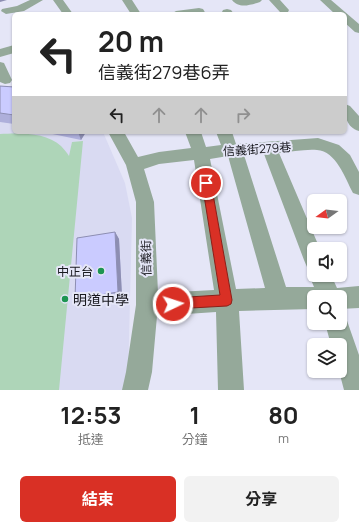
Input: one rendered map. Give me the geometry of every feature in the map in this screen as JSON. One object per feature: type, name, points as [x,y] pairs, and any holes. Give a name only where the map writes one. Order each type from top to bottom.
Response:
[{"type":"street","points":[[6,11],[20,9],[38,0]]},
{"type":"street","points":[[58,0],[67,12]]},
{"type":"street","points":[[128,0],[135,12]]},
{"type":"street","points":[[238,1],[257,0]]},
{"type":"street","points":[[274,0],[284,10]]},
{"type":"street","points":[[325,0],[339,12]]},
{"type":"street","points":[[180,11],[190,12]]},
{"type":"street","points":[[347,19],[359,30]]},
{"type":"street","points":[[0,53],[12,50]]},
{"type":"street","points":[[0,66],[5,80]]},
{"type":"street","points":[[347,111],[359,126]]},
{"type":"street","name":"信義街","points":[[117,134],[134,165],[145,202],[147,306],[139,372],[135,390]]},
{"type":"street","points":[[194,134],[201,154],[227,300],[231,390]]},
{"type":"street","points":[[225,134],[232,150],[279,299]]},
{"type":"street","name":"信義街279巷","points":[[134,165],[160,158],[269,147],[287,139],[318,144],[333,149],[344,160],[359,188]]},
{"type":"street","points":[[269,147],[307,242]]},
{"type":"street","points":[[347,298],[359,297]]},
{"type":"street","points":[[147,306],[227,300],[307,298]]},
{"type":"street","points":[[339,330],[358,390]]},
{"type":"shaded area","name":"明道中學","points":[[0,89],[12,91],[12,134],[104,134],[125,183],[132,218],[128,381],[124,390],[0,390]]},
{"type":"green space","points":[[0,134],[32,134],[48,138],[61,146],[69,156],[72,142],[83,141],[59,390],[0,390]]},
{"type":"building","points":[[0,86],[12,87],[12,115],[0,113]]},
{"type":"building","name":"中正台","points":[[115,232],[118,292],[75,299],[77,238]]},
{"type":"place","name":"中正台","points":[[101,271]]},
{"type":"place","name":"明道中學","points":[[65,299]]},
{"type":"route","points":[[173,304],[227,300],[206,183]]}]
